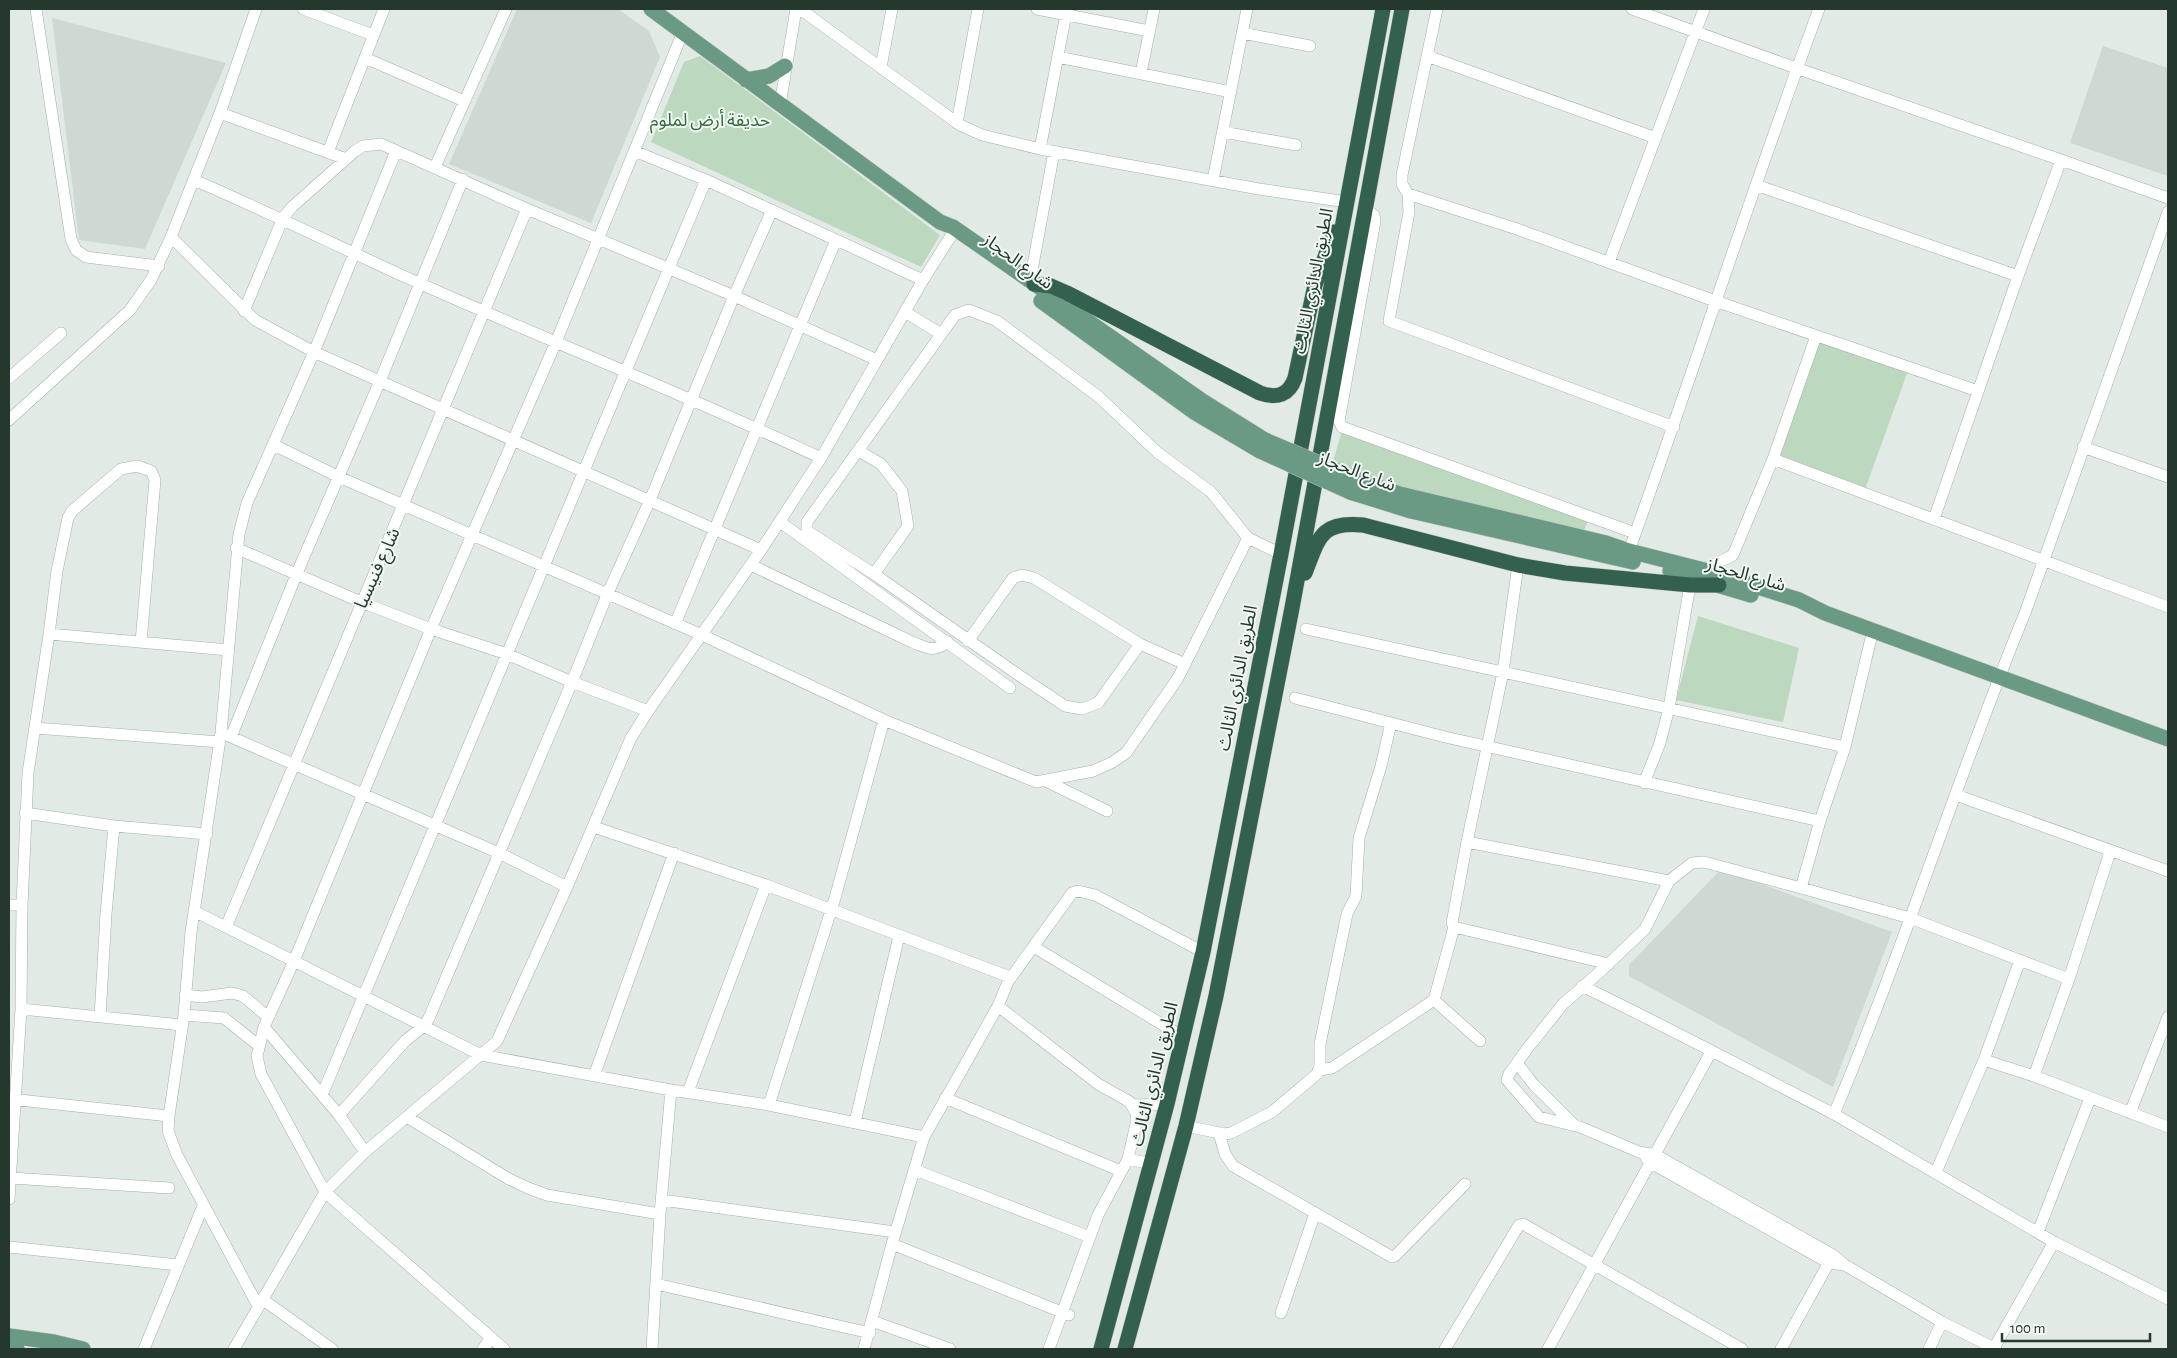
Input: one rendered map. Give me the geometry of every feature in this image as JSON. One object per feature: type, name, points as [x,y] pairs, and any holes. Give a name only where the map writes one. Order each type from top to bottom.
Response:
[{"type":"highway","name":"الطريق الدائري الثالث","points":[[1101,1349],[1152,1164],[1202,952],[1281,554],[1383,9]]},
{"type":"highway","name":"الطريق الدائري الثالث","points":[[1125,1349],[1186,1126],[1216,996],[1292,608],[1402,9]]},
{"type":"highway","points":[[1032,283],[1051,286],[1067,293],[1260,393],[1270,397],[1279,396],[1286,393],[1292,386],[1315,285],[1331,238],[1346,207]]},
{"type":"highway","points":[[1292,608],[1317,541],[1328,528],[1344,524],[1363,525],[1518,565],[1565,573],[1690,586],[1719,585]]},
{"type":"main road","name":"شارع الحجاز","points":[[652,9],[940,222],[953,227],[1263,445]]},
{"type":"main road","points":[[746,80],[768,76],[785,66]]},
{"type":"main road","name":"شارع الحجاز","points":[[940,222],[945,231],[951,236],[1194,412],[1352,485],[1411,511],[1642,564],[1808,612],[1825,613]]},
{"type":"main road","name":"شارع الحجاز","points":[[1352,485],[1400,494],[1704,570],[1799,600],[1825,613],[2168,739]]},
{"type":"main road","points":[[9,1336],[54,1342],[83,1349]]},
{"type":"main road","points":[[9,1348],[17,1349]]},
{"type":"street","points":[[36,9],[71,239],[76,250],[86,257],[159,266]]},
{"type":"street","points":[[9,420],[130,310],[141,297],[159,266],[194,180],[220,113],[256,9]]},
{"type":"street","points":[[303,9],[373,35]]},
{"type":"street","points":[[328,152],[384,9]]},
{"type":"street","points":[[435,167],[506,9]]},
{"type":"street","points":[[780,105],[796,9]]},
{"type":"street","points":[[800,9],[957,122],[982,135],[1054,152],[1214,180],[1346,207]]},
{"type":"street","points":[[881,66],[892,9]]},
{"type":"street","points":[[957,122],[978,9]]},
{"type":"street","points":[[1038,9],[1149,31]]},
{"type":"street","points":[[1140,73],[1154,9]]},
{"type":"street","points":[[1214,180],[1247,9]]},
{"type":"street","points":[[1437,9],[1402,175],[1402,184],[1408,194],[1408,222],[1389,321],[1674,427]]},
{"type":"street","points":[[1632,9],[2168,198]]},
{"type":"street","points":[[1609,262],[1704,9]]},
{"type":"street","points":[[1628,551],[1674,427],[1715,301],[1796,68],[1819,9]]},
{"type":"street","points":[[1040,149],[1066,14]]},
{"type":"street","points":[[504,1349],[490,1339],[324,1192],[261,1074],[258,1065],[258,1045],[432,629],[556,342],[683,32]]},
{"type":"street","points":[[1242,33],[1310,46]]},
{"type":"street","points":[[1058,56],[1230,92]]},
{"type":"street","points":[[1427,56],[1656,138]]},
{"type":"street","points":[[365,58],[464,101]]},
{"type":"street","points":[[220,113],[346,159]]},
{"type":"street","points":[[1223,132],[1296,145]]},
{"type":"street","points":[[244,311],[283,218],[346,159],[363,146],[381,144],[527,209],[734,296],[877,360]]},
{"type":"street","points":[[332,1349],[260,1303],[203,1206],[171,1143],[168,1131],[183,1020],[194,911],[224,737],[236,548],[248,503],[314,352],[396,150]]},
{"type":"street","points":[[634,151],[706,180],[923,280]]},
{"type":"street","points":[[1032,283],[1054,152]]},
{"type":"street","points":[[1934,519],[2018,276],[2061,160]]},
{"type":"street","points":[[224,737],[339,477],[463,179]]},
{"type":"street","points":[[194,180],[283,218],[420,283],[758,428],[821,458]]},
{"type":"street","points":[[322,1095],[706,180]]},
{"type":"street","points":[[1756,185],[2018,276]]},
{"type":"street","points":[[1408,194],[1517,229],[1715,301],[1978,391]]},
{"type":"street","name":"شارع فنيسيا","points":[[226,927],[527,209]]},
{"type":"street","points":[[1365,209],[1374,215],[1375,221],[1339,421],[1342,427],[1635,533]]},
{"type":"street","points":[[339,1115],[405,1041],[424,1026],[572,682],[607,594],[650,500],[734,296],[772,210]]},
{"type":"street","points":[[1834,1114],[1870,1028],[1999,676],[2025,613],[2168,212]]},
{"type":"street","points":[[234,1349],[324,1192],[365,1152],[497,1041],[594,827],[631,738],[751,565],[821,458],[923,280],[951,236]]},
{"type":"street","points":[[171,237],[244,311],[276,333],[314,352],[761,550]]},
{"type":"street","points":[[675,624],[836,240]]},
{"type":"street","points":[[1140,644],[1098,703],[1082,708],[1066,706],[874,574],[807,531],[808,522],[955,316],[969,310],[997,320],[1099,396],[1157,452],[1211,492],[1248,538],[1281,554]]},
{"type":"street","points":[[905,312],[941,334]]},
{"type":"street","points":[[9,378],[61,333]]},
{"type":"street","points":[[1704,570],[1733,555],[1773,459],[1816,336]]},
{"type":"street","points":[[274,445],[339,477],[702,635],[884,720],[1030,780],[1046,781],[1093,771],[1111,763],[1126,753],[1178,678],[1248,538]]},
{"type":"street","points":[[2083,447],[2168,477]]},
{"type":"street","points":[[859,451],[881,464],[902,491],[908,526],[874,574]]},
{"type":"street","points":[[1773,459],[2168,608]]},
{"type":"street","points":[[9,1199],[12,1099],[21,1009],[25,813],[35,728],[50,634],[56,570],[68,518],[82,501],[121,469],[137,466],[151,470],[155,480],[141,642]]},
{"type":"street","points":[[780,522],[1010,688]]},
{"type":"street","points":[[236,548],[361,602],[432,629],[507,654],[572,682],[648,711]]},
{"type":"street","points":[[751,565],[932,650],[948,642]]},
{"type":"street","points":[[1319,1070],[1332,1068],[1434,1000],[1454,927],[1452,923],[1467,842],[1503,672],[1518,565]]},
{"type":"street","points":[[968,640],[1013,578],[1022,575],[1034,578],[1140,644],[1185,664]]},
{"type":"street","points":[[1644,783],[1658,749],[1669,708],[1690,586]]},
{"type":"street","points":[[1306,629],[1845,747]]},
{"type":"street","points":[[1801,888],[1820,821],[1845,747],[1873,630]]},
{"type":"street","points":[[50,634],[229,650]]},
{"type":"street","points":[[1295,698],[1391,723],[1644,783],[1820,821]]},
{"type":"street","points":[[769,1105],[831,911],[884,720]]},
{"type":"street","points":[[1186,1126],[1219,1133],[1231,1133],[1272,1112],[1311,1080],[1319,1070],[1320,1050],[1347,914],[1356,896],[1359,838],[1381,766],[1391,723]]},
{"type":"street","points":[[35,728],[224,737],[295,764],[436,825],[499,853],[567,887]]},
{"type":"street","points":[[1046,781],[1107,811]]},
{"type":"street","points":[[1956,795],[2110,852],[2168,871]]},
{"type":"street","points":[[25,813],[114,826],[206,834]]},
{"type":"street","points":[[100,1017],[106,914],[114,826]]},
{"type":"street","points":[[594,827],[766,885],[831,911],[1009,976],[1010,979]]},
{"type":"street","points":[[1467,842],[1669,882]]},
{"type":"street","points":[[2034,1076],[2110,852]]},
{"type":"street","points":[[594,1076],[674,853]]},
{"type":"street","points":[[2054,1242],[1995,1349],[1942,1322],[1845,1265],[1831,1259],[1653,1159],[1572,1124],[1539,1117],[1507,1080],[1517,1062],[1557,1011],[1648,926],[1669,882],[1692,863],[1704,862],[1910,918],[2068,979]]},
{"type":"street","points":[[688,1092],[766,885]]},
{"type":"street","points":[[864,1349],[870,1333],[895,1232],[924,1137],[998,1006],[1010,979],[1072,893],[1078,891],[1095,895],[1202,952]]},
{"type":"street","points":[[9,905],[22,905]]},
{"type":"street","points":[[194,911],[481,1055],[671,1090],[769,1105],[924,1137]]},
{"type":"street","points":[[1454,927],[1609,964]]},
{"type":"street","points":[[855,1122],[899,936]]},
{"type":"street","points":[[1034,947],[1183,1037]]},
{"type":"street","points":[[1936,1172],[1984,1060],[2020,960]]},
{"type":"street","points":[[1582,986],[1649,1018],[1711,1052],[1834,1114],[2054,1242],[2168,1299]]},
{"type":"street","points":[[185,995],[218,997],[232,993],[242,996],[266,1022],[339,1115],[365,1152]]},
{"type":"street","points":[[1434,1000],[1480,1041]]},
{"type":"street","points":[[998,1006],[1098,1084],[1133,1105],[1167,1104]]},
{"type":"street","points":[[21,1009],[100,1017],[183,1020],[224,1018],[258,1045]]},
{"type":"street","points":[[2130,1113],[2168,1018]]},
{"type":"street","points":[[1320,1050],[1332,1068]]},
{"type":"street","points":[[1548,1349],[1596,1266],[1711,1052]]},
{"type":"street","points":[[1984,1060],[2034,1076],[2168,1127]]},
{"type":"street","points":[[1517,1062],[1534,1085],[1572,1124]]},
{"type":"street","points":[[652,1349],[660,1214],[671,1090]]},
{"type":"street","points":[[945,1098],[1121,1171]]},
{"type":"street","points":[[2038,1232],[2090,1098]]},
{"type":"street","points":[[12,1099],[170,1116]]},
{"type":"street","points":[[1049,1349],[1066,1313],[1090,1237],[1107,1195],[1128,1159],[1136,1124],[1136,1113],[1133,1105]]},
{"type":"street","points":[[407,1117],[509,1179],[528,1188],[547,1195],[660,1214]]},
{"type":"street","points":[[1219,1133],[1225,1154],[1233,1166],[1388,1256],[1394,1256],[1465,1184]]},
{"type":"street","points":[[1128,1159],[1152,1164]]},
{"type":"street","points":[[915,1170],[1090,1237]]},
{"type":"street","points":[[11,1178],[169,1188]]},
{"type":"street","points":[[662,1200],[895,1232]]},
{"type":"street","points":[[144,1349],[203,1206]]},
{"type":"street","points":[[1281,1313],[1315,1213]]},
{"type":"street","points":[[1445,1349],[1522,1224],[1742,1349]]},
{"type":"street","points":[[892,1244],[1066,1313]]},
{"type":"street","points":[[9,1247],[178,1265]]},
{"type":"street","points":[[1781,1349],[1831,1259]]},
{"type":"street","points":[[656,1284],[870,1333]]},
{"type":"street","points":[[872,1321],[950,1349]]},
{"type":"street","points":[[1929,1349],[1942,1322]]},
{"type":"street","points":[[483,1349],[490,1339]]},
{"type":"shaded area","points":[[517,9],[618,9],[649,31],[660,57],[591,223],[449,164]]},
{"type":"shaded area","points":[[52,18],[226,63],[145,249],[79,240]]},
{"type":"shaded area","points":[[2103,46],[2168,68],[2168,176],[2070,143]]},
{"type":"shaded area","points":[[1721,869],[1892,932],[1833,1087],[1629,976],[1629,965]]},
{"type":"green space","name":"حديقة أرض لملوم","points":[[700,56],[940,235],[921,267],[651,142],[684,62]]},
{"type":"green space","points":[[1816,336],[1909,368],[1864,492],[1773,459]]},
{"type":"green space","points":[[1343,428],[1590,517],[1581,536],[1331,468]]},
{"type":"green space","points":[[1698,616],[1799,648],[1783,722],[1676,700]]}]
